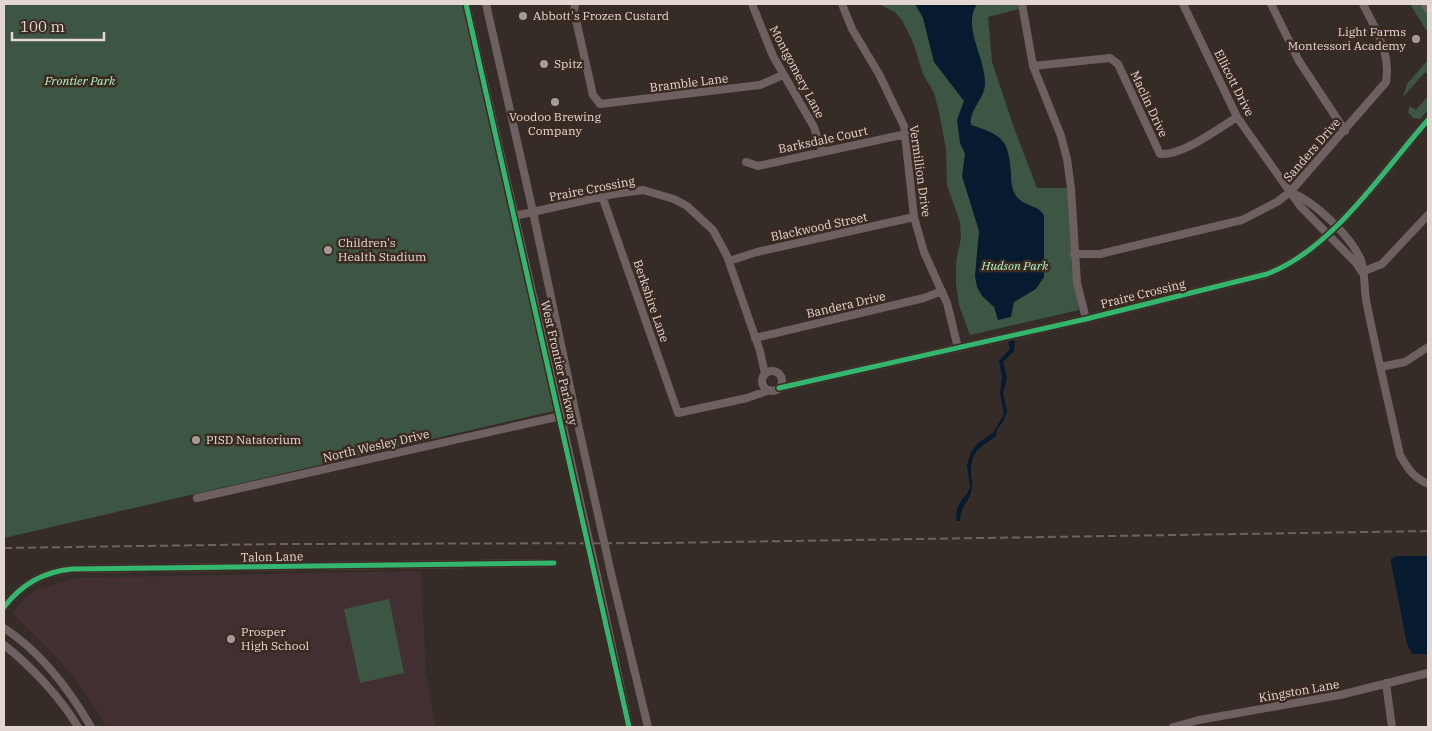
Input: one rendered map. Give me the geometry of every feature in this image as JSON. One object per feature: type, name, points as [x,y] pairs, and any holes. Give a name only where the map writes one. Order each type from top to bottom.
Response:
[{"type":"street","name":"West Frontier Parkway","points":[[466,4],[562,419],[630,727]]},
{"type":"street","name":"West Frontier Parkway","points":[[486,4],[577,420],[648,727]]},
{"type":"street","name":"Bramble Lane","points":[[575,4],[574,11],[593,95],[597,103],[605,105],[760,85],[783,76]]},
{"type":"street","name":"Montgomery Lane","points":[[752,4],[764,38],[783,76],[814,128],[822,152]]},
{"type":"street","name":"Vermillion Drive","points":[[842,4],[849,24],[892,98],[906,134],[914,217],[924,252],[942,291],[958,348]]},
{"type":"street","points":[[1022,4],[1033,66],[1061,136],[1067,159],[1072,188],[1076,283],[1086,319]]},
{"type":"street","name":"Ellicott Drive","points":[[1183,4],[1237,117],[1300,206],[1362,272]]},
{"type":"street","points":[[1271,4],[1299,61],[1344,131]]},
{"type":"street","name":"Sanders Drive","points":[[1074,254],[1100,254],[1242,220],[1276,202],[1290,192],[1386,82],[1388,68],[1387,53],[1363,4]]},
{"type":"street","points":[[1425,4],[1428,9]]},
{"type":"street","name":"Maclin Drive","points":[[1033,66],[1110,58],[1118,64],[1160,154],[1167,155],[1181,150],[1237,117]]},
{"type":"street","name":"Praire Crossing","points":[[779,388],[1086,319],[1267,274],[1286,267],[1329,235],[1428,120]]},
{"type":"street","name":"Barksdale Court","points":[[746,162],[758,166],[906,134]]},
{"type":"street","name":"Praire Crossing","points":[[514,216],[602,196],[643,190],[674,199],[695,212],[713,230],[729,261],[760,351],[764,377]]},
{"type":"street","name":"Ellicott Drive","points":[[1290,192],[1306,198],[1336,227],[1355,249],[1362,262],[1362,272],[1380,367],[1400,455],[1408,470],[1416,479],[1428,484]]},
{"type":"street","name":"Berkshire Lane","points":[[602,196],[678,413],[747,398]]},
{"type":"street","points":[[1362,272],[1382,264],[1428,215]]},
{"type":"street","name":"Blackwood Street","points":[[729,261],[757,252],[914,217]]},
{"type":"street","name":"Bandera Drive","points":[[755,338],[924,298],[942,291]]},
{"type":"street","points":[[1380,367],[1405,362],[1428,347]]},
{"type":"street","name":"Praire Crossing","points":[[760,351],[775,371]]},
{"type":"street","points":[[775,371],[781,378],[779,388],[747,398],[764,377],[775,371]]},
{"type":"street","points":[[764,377],[764,387],[770,390]]},
{"type":"street","name":"Praire Crossing","points":[[781,378],[802,382]]},
{"type":"street","name":"North Wesley Drive","points":[[197,498],[562,419]]},
{"type":"street","name":"Talon Lane","points":[[4,608],[28,583],[44,575],[66,570],[554,563]]},
{"type":"street","points":[[4,628],[17,637],[50,668],[80,708],[91,727]]},
{"type":"street","points":[[4,645],[21,658],[71,716],[78,727]]},
{"type":"street","name":"Kingston Lane","points":[[1172,727],[1199,724],[1340,695],[1428,673]]},
{"type":"street","points":[[1386,683],[1392,727]]},
{"type":"street","points":[[71,716],[80,708]]},
{"type":"shaded area","name":"Prosper High School","points":[[421,571],[426,673],[436,727],[106,727],[95,707],[64,665],[12,613],[26,598],[38,589],[74,578]]},
{"type":"green space","name":"Frontier Park","points":[[4,4],[465,4],[558,410],[4,538]]},
{"type":"green space","name":"Hudson Park","points":[[879,4],[1018,4],[1019,9],[988,17],[992,62],[1037,188],[1071,188],[1072,272],[1079,310],[970,335],[959,305],[956,284],[956,262],[961,238],[960,222],[947,185],[946,149],[934,93],[923,74],[913,42],[902,20],[895,12]]},
{"type":"green space","points":[[1410,4],[1422,4],[1428,15],[1428,33]]},
{"type":"green space","points":[[1428,60],[1428,75],[1425,72],[1403,97],[1407,84]]},
{"type":"green space","points":[[1428,96],[1428,110],[1420,119],[1413,118],[1408,112],[1410,106],[1416,110]]},
{"type":"green space","points":[[389,599],[404,673],[360,683],[344,609]]},
{"type":"water","points":[[915,4],[977,4],[972,22],[984,72],[985,88],[972,114],[971,125],[990,132],[1002,140],[1008,153],[1015,195],[1024,203],[1042,212],[1044,216],[1044,277],[1036,289],[1014,302],[1011,317],[998,320],[994,307],[982,296],[977,287],[975,276],[979,231],[962,176],[965,154],[960,143],[957,120],[964,101],[934,62],[923,18]]},
{"type":"water","points":[[1015,340],[1014,351],[1003,362],[1007,377],[1003,393],[1007,411],[1003,422],[997,429],[996,436],[979,449],[974,456],[971,468],[972,486],[970,496],[961,513],[960,521],[956,521],[957,509],[970,487],[967,465],[971,452],[978,443],[993,433],[1004,414],[1000,393],[1002,377],[999,361],[1010,349],[1008,341]]},
{"type":"water","points":[[1396,556],[1428,556],[1428,654],[1412,654],[1407,644],[1391,562],[1391,559]]},
{"type":"railway","points":[[4,548],[283,544],[664,543],[1428,531]]},
{"type":"cycle path","points":[[466,4],[629,727]]},
{"type":"cycle path","points":[[779,388],[1086,319],[1267,274],[1291,262],[1314,247],[1335,228],[1428,120]]},
{"type":"cycle path","points":[[4,607],[18,592],[34,580],[52,573],[72,569],[554,563]]},
{"type":"place","name":"Abbott's Frozen Custard","points":[[523,16]]},
{"type":"place","name":"Light Farms Montessori Academy","points":[[1416,39]]},
{"type":"place","name":"Spitz","points":[[544,64]]},
{"type":"place","name":"Voodoo Brewing Company","points":[[555,102]]},
{"type":"place","name":"Children's Health Stadium","points":[[328,250]]},
{"type":"place","name":"PISD Natatorium","points":[[196,440]]},
{"type":"place","name":"Prosper High School","points":[[231,639]]}]
